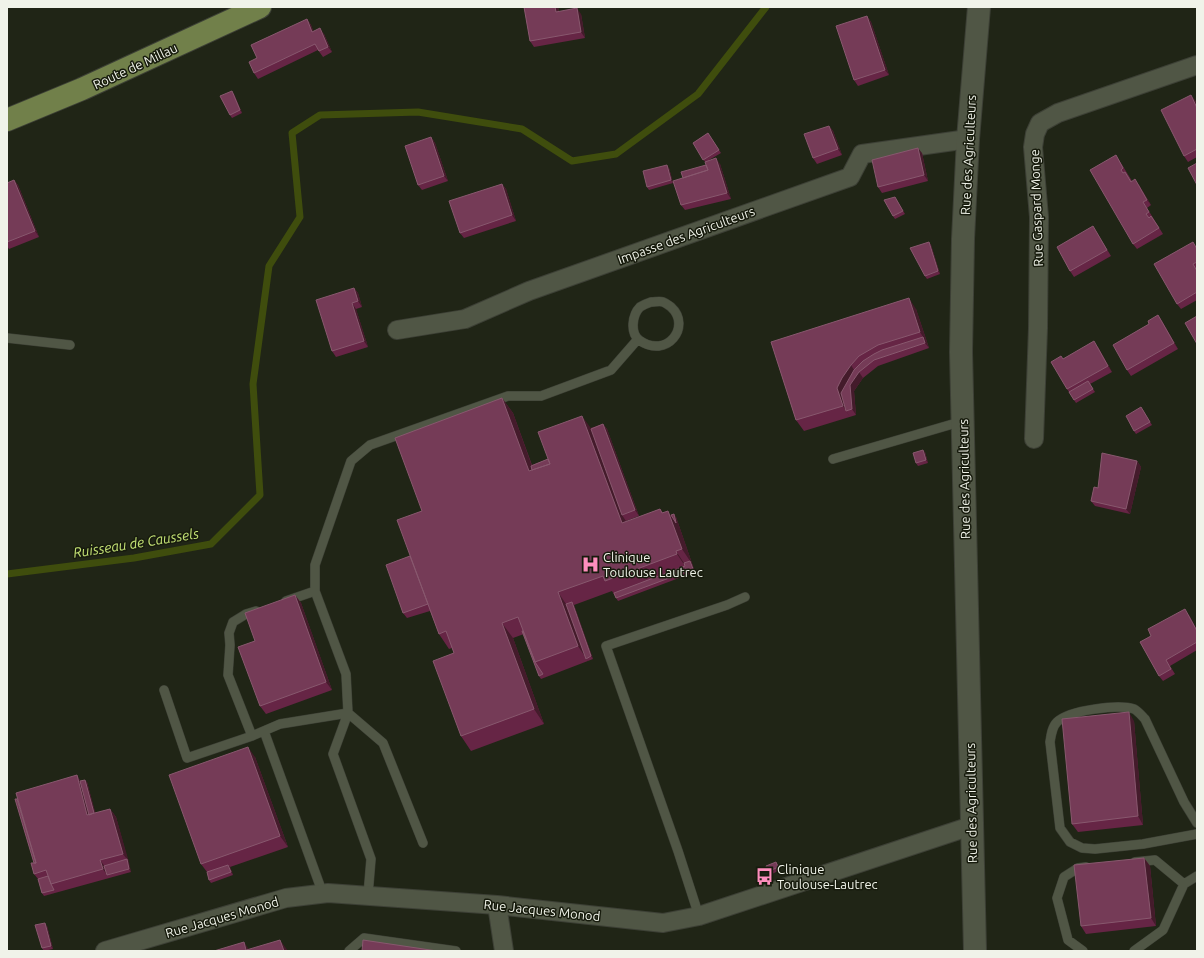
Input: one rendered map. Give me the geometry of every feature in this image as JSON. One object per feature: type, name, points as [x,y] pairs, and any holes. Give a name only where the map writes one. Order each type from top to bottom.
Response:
[{"type":"main road","name":"Route de Millau","points":[[7,120],[82,90],[260,7]]},
{"type":"street","name":"Rue des Agriculteurs","points":[[975,951],[962,421],[962,330],[963,239],[968,139],[978,7]]},
{"type":"street","name":"Rue Gaspard Monge","points":[[1034,439],[1038,328],[1039,217],[1033,147],[1035,134],[1040,123],[1058,113],[1197,65]]},
{"type":"street","name":"Impasse des Agriculteurs","points":[[397,330],[465,319],[529,291],[850,177],[862,154],[968,139]]},
{"type":"street","name":"Rue Jacques Monod","points":[[105,951],[286,898],[328,893],[497,905],[663,923],[699,916],[971,826]]},
{"type":"street","points":[[497,905],[504,951]]},
{"type":"lane","points":[[651,302],[665,302],[676,312],[680,321],[677,333],[670,342],[661,347],[651,347],[638,339],[633,329],[634,319],[640,308],[651,302]]},
{"type":"lane","points":[[7,338],[70,345]]},
{"type":"lane","points":[[368,895],[371,859],[333,754],[348,713],[346,674],[315,591],[315,565],[351,461],[370,445],[508,396],[541,396],[611,370],[638,339]]},
{"type":"lane","points":[[833,460],[962,421]]},
{"type":"lane","points":[[280,603],[315,591]]},
{"type":"lane","points":[[699,916],[678,851],[606,646],[727,605],[745,597]]},
{"type":"lane","points":[[252,736],[228,675],[230,645],[229,633],[233,622],[246,614],[266,607]]},
{"type":"lane","points":[[164,690],[187,758],[252,736],[280,724],[348,713],[383,743],[423,843]]},
{"type":"lane","points":[[1197,823],[1184,802],[1145,719],[1136,710],[1127,708],[1075,712],[1057,722],[1052,729],[1050,742],[1060,828],[1070,842],[1082,848],[1095,848],[1143,844],[1197,834]]},
{"type":"lane","points":[[264,731],[323,894]]},
{"type":"lane","points":[[1124,863],[1155,860],[1184,884]]},
{"type":"lane","points":[[1082,951],[1068,940],[1057,898],[1064,877],[1078,868],[1094,866]]},
{"type":"lane","points":[[1134,951],[1163,930],[1184,884],[1197,876]]},
{"type":"lane","points":[[349,951],[364,938],[456,951]]},
{"type":"building","points":[[524,7],[555,7],[556,12],[577,8],[581,32],[530,41]]},
{"type":"building","points":[[867,16],[885,70],[854,80],[836,26]]},
{"type":"building","points":[[307,19],[312,32],[320,28],[328,47],[319,51],[315,44],[254,73],[249,62],[257,58],[251,45]]},
{"type":"building","points":[[232,91],[240,110],[230,115],[220,96]]},
{"type":"building","points":[[1191,95],[1197,108],[1197,149],[1184,156],[1161,110]]},
{"type":"building","points":[[829,126],[838,149],[813,158],[804,134]]},
{"type":"building","points":[[708,133],[719,150],[703,160],[693,143]]},
{"type":"building","points":[[431,137],[444,176],[418,185],[405,146]]},
{"type":"building","points":[[918,148],[924,175],[878,187],[872,160]]},
{"type":"building","points":[[1116,155],[1123,168],[1121,170],[1123,173],[1125,172],[1131,182],[1135,179],[1147,200],[1143,202],[1149,212],[1146,214],[1149,218],[1151,216],[1159,228],[1133,244],[1090,170]]},
{"type":"building","points":[[716,158],[727,193],[681,205],[673,181],[708,170],[705,162]]},
{"type":"building","points":[[1197,163],[1197,185],[1188,168]]},
{"type":"building","points":[[667,165],[671,180],[647,187],[643,171]]},
{"type":"building","points":[[706,165],[708,170],[683,178],[681,172]]},
{"type":"building","points":[[14,180],[35,231],[7,242],[7,183]]},
{"type":"building","points":[[502,184],[512,215],[460,233],[449,201]]},
{"type":"building","points":[[895,197],[903,211],[893,216],[884,200]]},
{"type":"building","points":[[1093,226],[1107,250],[1070,271],[1057,247]]},
{"type":"building","points":[[929,242],[938,271],[925,276],[910,248]]},
{"type":"building","points":[[1193,242],[1197,249],[1197,262],[1193,264],[1197,271],[1197,292],[1177,304],[1154,264]]},
{"type":"building","points":[[354,288],[358,301],[352,303],[364,341],[332,351],[316,300]]},
{"type":"building","points":[[909,298],[920,332],[878,345],[859,356],[842,378],[837,388],[843,406],[796,420],[771,342]]},
{"type":"building","points":[[1158,315],[1174,343],[1127,370],[1113,345],[1149,324],[1148,321]]},
{"type":"building","points":[[1197,316],[1197,344],[1185,323]]},
{"type":"building","points":[[923,337],[925,343],[874,360],[859,372],[850,385],[852,409],[846,411],[841,393],[854,370],[863,361],[882,350]]},
{"type":"building","points":[[1094,341],[1108,366],[1067,389],[1051,362],[1061,356],[1063,359]]},
{"type":"building","points":[[1088,381],[1093,389],[1074,400],[1069,392]]},
{"type":"building","points":[[502,398],[529,471],[550,464],[538,432],[582,416],[622,523],[660,509],[662,513],[668,511],[682,549],[676,551],[677,554],[605,581],[603,576],[558,592],[578,646],[535,662],[518,617],[502,623],[534,709],[461,736],[433,661],[454,653],[446,631],[439,634],[397,520],[422,511],[395,438]]},
{"type":"building","points":[[1141,407],[1150,422],[1134,431],[1126,416]]},
{"type":"building","points":[[603,424],[635,510],[622,515],[591,429]]},
{"type":"building","points":[[923,450],[926,460],[916,463],[913,453]]},
{"type":"building","points":[[1102,453],[1137,461],[1126,509],[1091,501],[1094,487],[1098,488]]},
{"type":"building","points":[[548,459],[550,464],[532,470],[531,466]]},
{"type":"building","points":[[674,514],[676,523],[671,515]]},
{"type":"building","points":[[410,556],[428,604],[403,613],[386,565]]},
{"type":"building","points":[[690,561],[693,569],[616,598],[614,593],[685,566],[684,563]]},
{"type":"building","points":[[295,595],[326,682],[260,706],[238,647],[255,641],[245,613]]},
{"type":"building","points":[[572,602],[591,656],[586,659],[566,604]]},
{"type":"building","points":[[1185,609],[1197,631],[1197,642],[1166,660],[1171,669],[1159,676],[1140,642],[1151,636],[1148,629]]},
{"type":"building","points":[[522,631],[535,662],[543,674],[539,676]]},
{"type":"building","points":[[1129,712],[1138,816],[1072,824],[1062,719]]},
{"type":"building","points":[[248,747],[280,836],[201,864],[169,775]]},
{"type":"building","points":[[77,775],[87,815],[110,809],[123,854],[100,860],[103,869],[51,884],[46,870],[34,874],[31,863],[36,863],[16,793]]},
{"type":"building","points":[[85,780],[94,813],[89,815],[80,781]]},
{"type":"building","points":[[15,799],[17,799],[36,863],[34,863]]},
{"type":"building","points":[[1144,858],[1151,918],[1081,926],[1074,865]]},
{"type":"building","points":[[127,859],[129,869],[107,875],[104,866]]},
{"type":"building","points":[[776,862],[778,867],[768,872],[766,866]]},
{"type":"building","points":[[228,865],[231,872],[209,880],[207,872]]},
{"type":"building","points":[[48,876],[54,890],[42,893],[38,879]]},
{"type":"building","points":[[45,923],[51,946],[42,948],[35,925]]},
{"type":"building","points":[[280,940],[284,951],[243,951]]},
{"type":"building","points":[[363,940],[437,951],[362,951]]},
{"type":"building","points":[[244,942],[246,950],[243,951],[214,951]]},
{"type":"waterway","name":"Ruisseau de Caussels","points":[[7,574],[134,558],[211,544],[260,495],[253,384],[269,266],[300,217],[292,133],[320,115],[418,112],[522,129],[572,161],[616,154],[698,94],[766,7]]},
{"type":"place","name":"Clinique Toulouse Lautrec","points":[[590,564]]},
{"type":"place","name":"Clinique Toulouse-Lautrec","points":[[764,876]]}]
